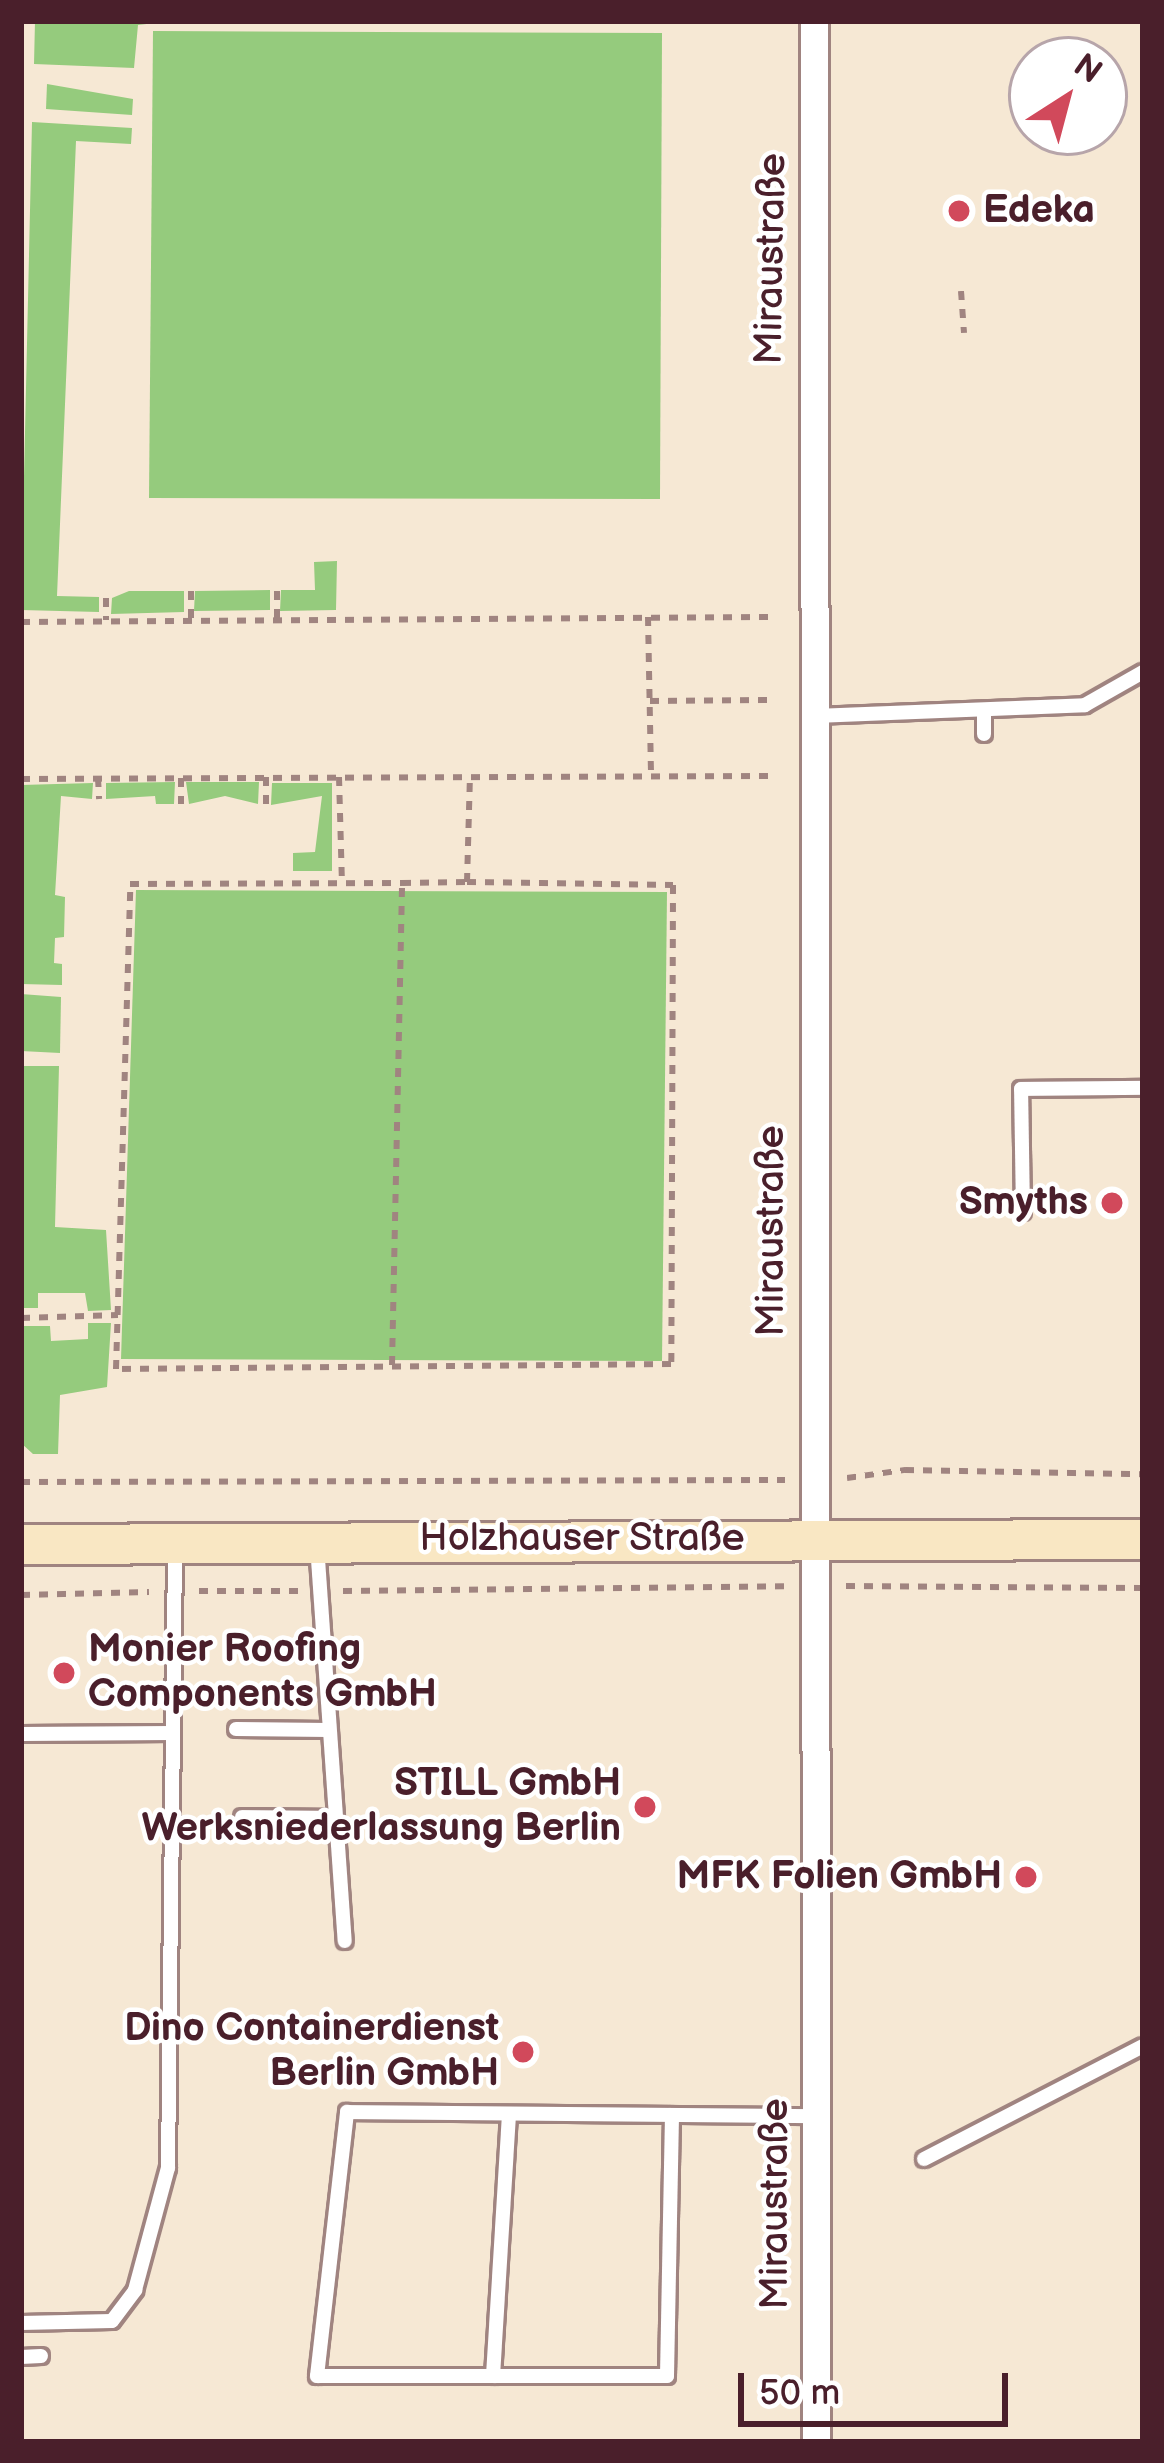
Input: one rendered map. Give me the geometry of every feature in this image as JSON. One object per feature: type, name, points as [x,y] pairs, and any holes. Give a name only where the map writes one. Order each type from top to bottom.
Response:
[{"type":"main road","name":"Holzhauser Straße","points":[[21,1544],[1143,1539]]},
{"type":"street","name":"Miraustraße","points":[[814,21],[816,2442]]},
{"type":"lane","points":[[813,716],[1084,705],[1143,673]]},
{"type":"lane","points":[[984,712],[984,734]]},
{"type":"lane","points":[[1023,1212],[1021,1088],[1143,1088]]},
{"type":"lane","points":[[317,1540],[346,1941]]},
{"type":"lane","points":[[21,2323],[112,2321],[134,2290],[168,2168],[175,1541]]},
{"type":"lane","points":[[236,1729],[329,1730]]},
{"type":"lane","points":[[21,1734],[173,1733]]},
{"type":"lane","points":[[242,1817],[336,1818]]},
{"type":"lane","points":[[924,2159],[1143,2046]]},
{"type":"lane","points":[[672,2115],[667,2376],[317,2376],[347,2112],[814,2116]]},
{"type":"lane","points":[[493,2376],[508,2114]]},
{"type":"lane","points":[[21,2356],[41,2356]]},
{"type":"path","points":[[961,291],[964,333]]},
{"type":"path","points":[[277,590],[277,617]]},
{"type":"path","points":[[191,591],[191,619]]},
{"type":"path","points":[[106,598],[106,620]]},
{"type":"path","points":[[648,617],[651,775]]},
{"type":"path","points":[[21,622],[773,617]]},
{"type":"path","points":[[650,701],[772,700]]},
{"type":"path","points":[[467,882],[470,775]]},
{"type":"path","points":[[21,779],[772,776]]},
{"type":"path","points":[[266,777],[266,805]]},
{"type":"path","points":[[339,777],[342,883]]},
{"type":"path","points":[[98,778],[98,799]]},
{"type":"path","points":[[182,778],[182,804]]},
{"type":"path","points":[[467,882],[673,884],[670,1364],[116,1369],[130,884],[467,882]]},
{"type":"path","points":[[392,1366],[402,883]]},
{"type":"path","points":[[21,1318],[118,1315]]},
{"type":"path","points":[[873,1477],[905,1470],[1143,1474]]},
{"type":"path","points":[[21,1482],[751,1480]]},
{"type":"path","points":[[21,1595],[750,1586]]},
{"type":"path","points":[[872,1586],[1143,1588]]},
{"type":"green space","points":[[35,21],[173,21],[138,25],[134,68],[34,64]]},
{"type":"green space","points":[[153,31],[662,33],[660,499],[149,498]]},
{"type":"green space","points":[[47,84],[133,99],[132,115],[46,109]]},
{"type":"green space","points":[[32,122],[132,128],[131,144],[76,141],[57,596],[99,597],[99,612],[21,610]]},
{"type":"green space","points":[[337,561],[336,610],[280,611],[281,590],[315,590],[314,562]]},
{"type":"green space","points":[[270,590],[270,610],[194,611],[195,591]]},
{"type":"green space","points":[[129,591],[184,591],[184,612],[111,614],[112,598]]},
{"type":"green space","points":[[175,782],[174,804],[156,804],[155,796],[106,799],[106,783]]},
{"type":"green space","points":[[186,782],[259,782],[258,804],[225,796],[189,804]]},
{"type":"green space","points":[[93,783],[92,799],[61,796],[55,895],[65,897],[64,937],[55,938],[54,963],[62,964],[62,985],[21,984],[21,785]]},
{"type":"green space","points":[[272,783],[332,783],[332,871],[293,871],[293,853],[315,852],[322,796],[271,805]]},
{"type":"green space","points":[[136,890],[667,892],[662,1361],[121,1359]]},
{"type":"green space","points":[[21,994],[61,997],[60,1053],[21,1051]]},
{"type":"green space","points":[[21,1066],[59,1066],[55,1227],[106,1230],[111,1310],[88,1311],[85,1293],[38,1293],[38,1308],[21,1308]]},
{"type":"green space","points":[[88,1323],[111,1323],[107,1387],[60,1395],[58,1454],[33,1454],[21,1443],[21,1326],[50,1326],[51,1341],[88,1339]]},
{"type":"place","name":"Edeka","points":[[959,211]]},
{"type":"place","name":"Smyths","points":[[1112,1203]]},
{"type":"place","name":"Monier Roofing Components GmbH","points":[[64,1673]]},
{"type":"place","name":"STILL GmbH Werksniederlassung Berlin","points":[[645,1807]]},
{"type":"place","name":"MFK Folien GmbH","points":[[1026,1877]]},
{"type":"place","name":"Dino Containerdienst Berlin GmbH","points":[[523,2052]]}]
